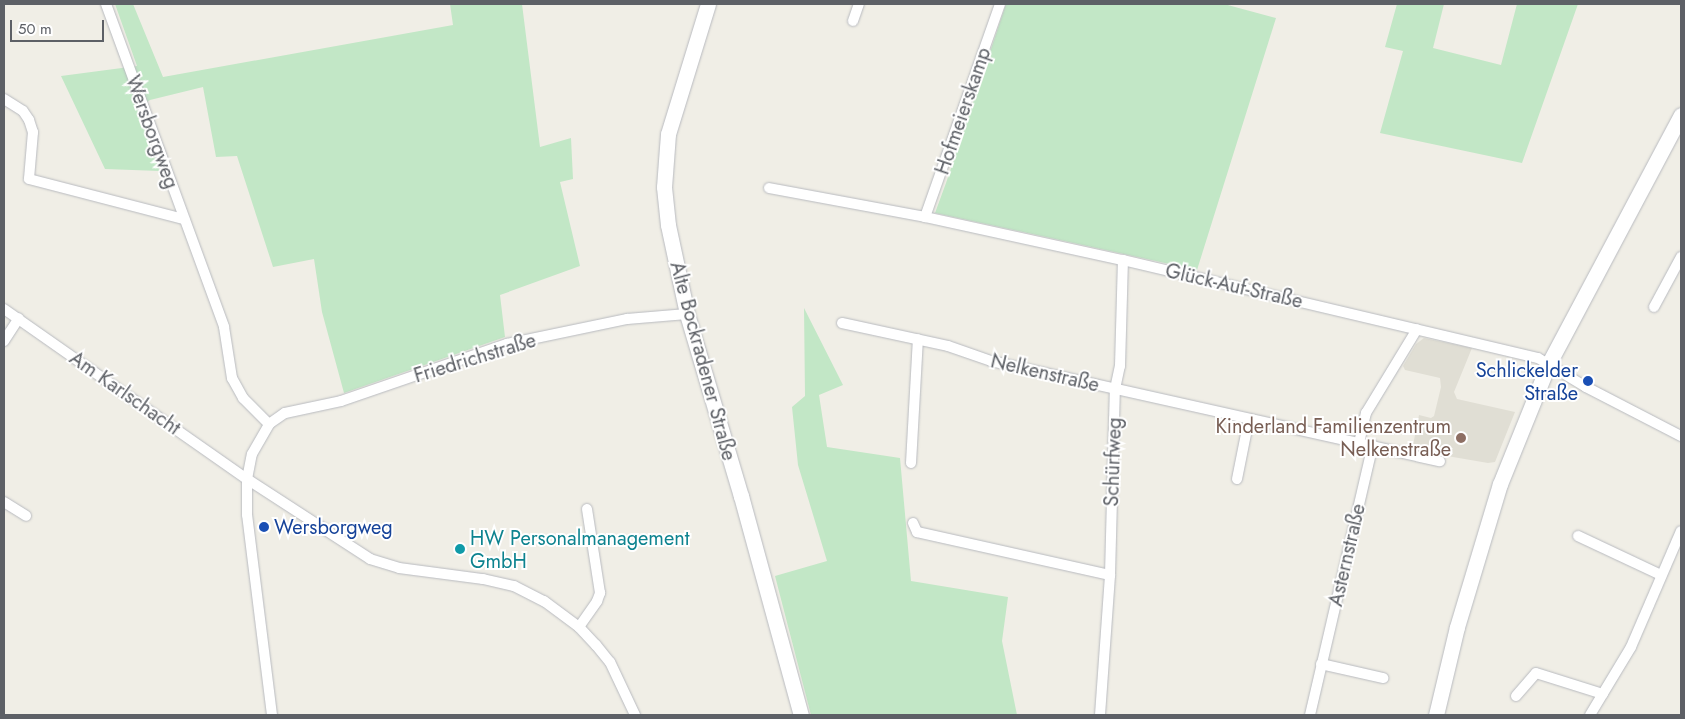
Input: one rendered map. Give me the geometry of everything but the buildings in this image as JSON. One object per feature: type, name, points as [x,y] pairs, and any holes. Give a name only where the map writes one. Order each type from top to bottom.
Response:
[{"type":"street","name":"Wersborgweg","points":[[106,4],[224,327],[232,378],[243,398],[269,424]]},
{"type":"street","name":"Alte Bockradener Straße","points":[[708,4],[668,134],[664,170],[668,225],[687,314],[739,489],[801,715]]},
{"type":"street","points":[[853,21],[859,4]]},
{"type":"street","name":"Hofmeierskamp","points":[[926,217],[1000,4]]},
{"type":"street","points":[[4,99],[23,111],[30,120],[33,132],[29,179],[184,219]]},
{"type":"street","points":[[1436,715],[1457,627],[1498,491],[1548,365],[1681,115]]},
{"type":"street","name":"Glück-Auf-Straße","points":[[769,188],[926,217],[1123,260],[1538,358],[1681,436]]},
{"type":"street","points":[[1654,307],[1681,257]]},
{"type":"street","name":"Schürfweg","points":[[1100,715],[1110,574],[1115,389],[1120,366],[1123,260]]},
{"type":"street","name":"Am Karlschacht","points":[[4,308],[246,478],[370,559],[399,568],[483,579],[514,586],[544,602],[579,627],[610,662],[635,715]]},
{"type":"street","name":"Friedrichstraße","points":[[269,424],[285,413],[341,401],[507,344],[627,319],[687,314]]},
{"type":"street","points":[[4,341],[19,318]]},
{"type":"street","name":"Nelkenstraße","points":[[842,323],[948,346],[991,361],[1440,461]]},
{"type":"street","points":[[1359,443],[1366,413],[1417,329]]},
{"type":"street","points":[[911,463],[918,339]]},
{"type":"street","points":[[1237,479],[1249,419]]},
{"type":"street","points":[[269,424],[252,454],[246,478],[247,515],[272,715]]},
{"type":"street","name":"Asternstraße","points":[[1310,715],[1373,445]]},
{"type":"street","points":[[4,502],[26,516]]},
{"type":"street","points":[[579,627],[600,593],[586,509]]},
{"type":"street","points":[[912,524],[917,532],[1110,574]]},
{"type":"street","points":[[1590,715],[1631,647],[1681,531]]},
{"type":"street","points":[[1578,536],[1661,575]]},
{"type":"street","points":[[1321,664],[1383,678]]},
{"type":"street","points":[[1516,696],[1536,673],[1603,694]]},
{"type":"shaded area","points":[[1424,338],[1472,348],[1454,392],[1457,399],[1515,412],[1495,462],[1488,463],[1412,450],[1419,415],[1431,418],[1434,416],[1441,387],[1440,378],[1405,370],[1403,366],[1416,344]]},
{"type":"green space","points":[[115,4],[133,4],[163,77],[453,25],[450,4],[522,4],[540,147],[571,138],[573,179],[560,182],[580,266],[500,295],[505,337],[344,393],[322,312],[314,259],[273,267],[237,156],[216,157],[203,87],[150,100],[137,108],[160,171],[105,169],[61,76],[137,66]]},
{"type":"green space","points":[[1006,4],[1224,4],[1276,18],[1197,270],[935,213]]},
{"type":"green space","points":[[1397,4],[1444,4],[1433,48],[1501,65],[1517,4],[1578,4],[1522,163],[1380,133],[1403,51],[1385,47]]},
{"type":"green space","points":[[804,308],[843,385],[819,395],[827,447],[900,458],[911,581],[1008,597],[1002,641],[1017,715],[811,715],[775,576],[827,561],[798,465],[792,407],[805,396]]},
{"type":"place","name":"Schlickelder Straße","points":[[1588,381]]},
{"type":"place","name":"Kinderland Familienzentrum Nelkenstraße","points":[[1461,438]]},
{"type":"place","name":"Wersborgweg","points":[[264,527]]},
{"type":"place","name":"HW Personalmanagement GmbH","points":[[460,549]]}]
